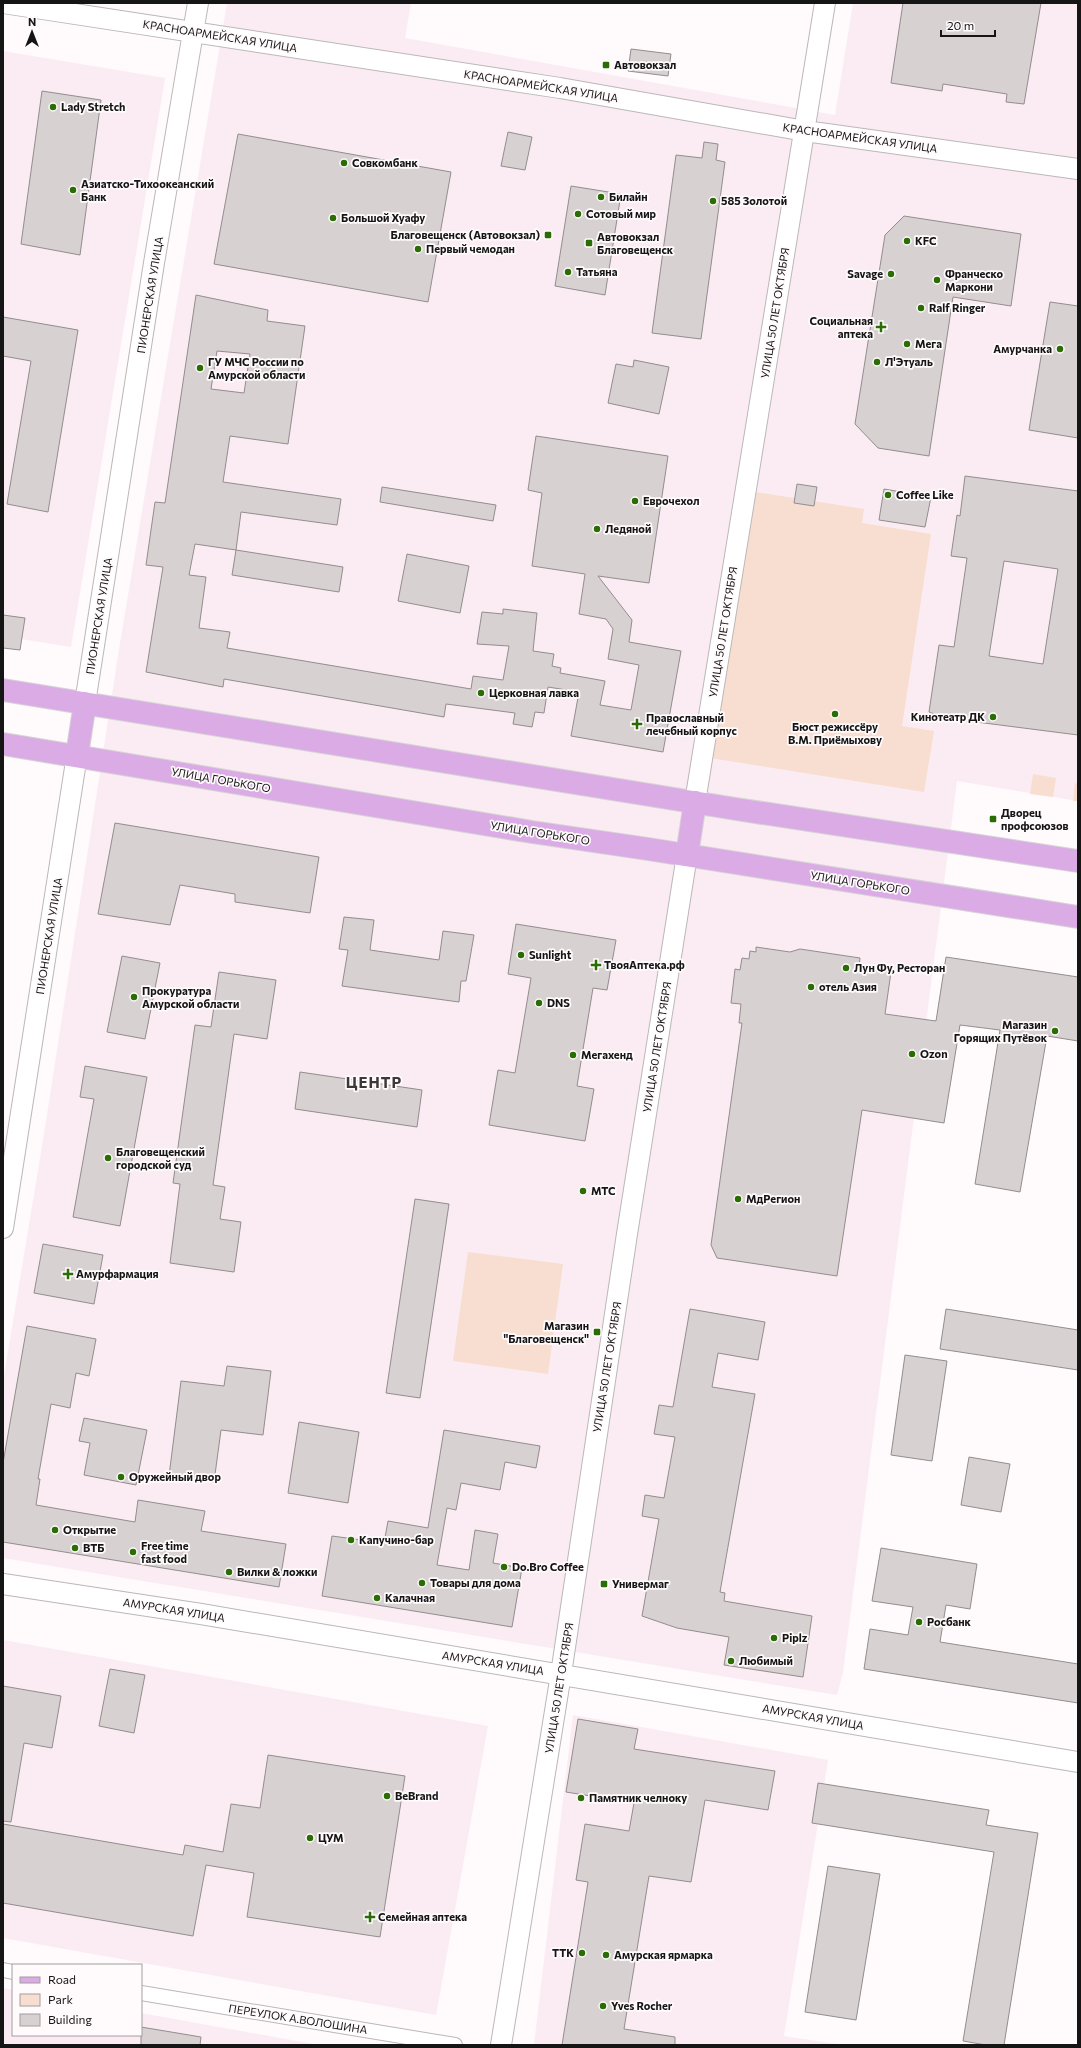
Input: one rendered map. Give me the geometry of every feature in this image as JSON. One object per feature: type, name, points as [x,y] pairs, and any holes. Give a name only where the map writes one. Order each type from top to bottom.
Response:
[{"type":"main road","points":[[3,690],[695,802],[1078,861]]},
{"type":"main road","name":"ПИОНЕРСКАЯ УЛИЦА","points":[[77,755],[86,703]]},
{"type":"main road","name":"УЛИЦА ГОРЬКОГО","points":[[3,744],[77,755],[532,832],[1078,916]]},
{"type":"main road","name":"УЛИЦА 50 ЛЕТ ОКТЯБРЯ","points":[[687,855],[695,802]]},
{"type":"street","name":"КРАСНОАРМЕЙСКАЯ УЛИЦА","points":[[3,3],[560,88],[805,131],[1078,169]]},
{"type":"street","name":"ПИОНЕРСКАЯ УЛИЦА","points":[[86,703],[154,263],[198,3]]},
{"type":"street","name":"УЛИЦА 50 ЛЕТ ОКТЯБРЯ","points":[[695,802],[825,3]]},
{"type":"street","name":"ПИОНЕРСКАЯ УЛИЦА","points":[[3,1228],[77,755]]},
{"type":"street","name":"УЛИЦА 50 ЛЕТ ОКТЯБРЯ","points":[[501,2045],[561,1674],[627,1234],[687,855]]},
{"type":"street","name":"АМУРСКАЯ УЛИЦА","points":[[3,1584],[561,1674],[1078,1762]]},
{"type":"street","name":"ПЕРЕУЛОК А.ВОЛОШИНА","points":[[142,1993],[455,2045]]},
{"type":"shaded area","points":[[227,3],[411,3],[405,38],[835,115],[853,3],[1078,3],[1078,801],[957,781],[843,1672],[837,1695],[3,1558],[3,1382],[44,1134],[120,643]]},
{"type":"shaded area","points":[[3,51],[165,78],[71,647],[3,636]]},
{"type":"shaded area","points":[[3,1640],[488,1726],[436,2015],[3,1938]]},
{"type":"shaded area","points":[[573,1715],[828,1760],[784,2036],[843,2045],[534,2045]]},
{"type":"shaded area","points":[[3,1988],[12,1990],[12,2036],[142,2036],[142,2013],[319,2045],[3,2045]]},
{"type":"green space","points":[[755,492],[864,509],[862,523],[931,534],[902,726],[934,731],[924,792],[710,758]]},
{"type":"green space","points":[[1033,774],[1056,778],[1053,797],[1030,794]]},
{"type":"green space","points":[[1075,783],[1078,784],[1078,801],[1073,801]]},
{"type":"green space","points":[[468,1252],[563,1264],[548,1374],[453,1361]]},
{"type":"building","points":[[903,3],[1041,3],[1024,104],[1006,102],[1007,94],[943,84],[942,91],[891,83]]},
{"type":"building","points":[[631,49],[671,54],[668,76],[628,71]]},
{"type":"building","points":[[42,91],[101,100],[80,255],[21,244]]},
{"type":"building","points":[[508,132],[532,137],[525,170],[501,166]]},
{"type":"building","name":"Большой Хуафу","points":[[238,134],[451,172],[428,302],[214,264]]},
{"type":"building","points":[[704,142],[718,144],[716,160],[725,162],[701,339],[652,333],[676,155],[702,158]]},
{"type":"building","points":[[571,186],[621,194],[605,295],[555,286]]},
{"type":"building","name":"Мега","points":[[904,216],[1021,234],[1011,306],[953,297],[929,456],[878,448],[855,424],[885,235]]},
{"type":"building","points":[[196,295],[268,310],[267,321],[305,326],[288,444],[230,436],[223,482],[341,499],[337,525],[241,512],[236,550],[195,544],[189,575],[206,577],[199,628],[230,632],[227,648],[471,689],[473,676],[503,680],[509,646],[477,644],[482,612],[503,614],[503,609],[537,613],[533,651],[554,654],[552,666],[561,668],[560,673],[605,681],[600,705],[631,710],[639,665],[608,659],[613,629],[606,619],[579,614],[585,574],[532,566],[542,493],[528,490],[536,436],[668,456],[649,583],[598,576],[632,620],[629,642],[681,651],[663,752],[571,736],[579,692],[548,687],[544,713],[535,712],[532,727],[513,724],[515,713],[446,704],[444,717],[224,679],[223,687],[146,672],[163,567],[146,565],[155,502],[165,503]],"holes":[[[217,351],[250,354],[244,393],[211,389]]]},
{"type":"building","name":"Амурчанка","points":[[1050,302],[1078,306],[1078,438],[1029,430]]},
{"type":"building","points":[[3,317],[78,330],[48,512],[7,504],[31,361],[3,356]]},
{"type":"building","points":[[634,360],[669,367],[659,414],[608,403],[616,364],[633,367]]},
{"type":"building","points":[[965,476],[1078,491],[1078,735],[945,718],[929,712],[939,645],[954,647],[967,558],[951,556],[957,515],[960,516]],"holes":[[[1004,561],[1058,569],[1043,664],[989,656]]]},
{"type":"building","points":[[797,484],[817,487],[814,506],[794,503]]},
{"type":"building","points":[[382,487],[496,505],[493,521],[380,502]]},
{"type":"building","points":[[884,489],[931,497],[925,527],[879,520]]},
{"type":"building","points":[[236,550],[343,567],[339,592],[232,575]]},
{"type":"building","points":[[407,554],[469,566],[460,613],[398,601]]},
{"type":"building","points":[[3,615],[25,618],[20,650],[3,648]]},
{"type":"building","points":[[115,823],[319,857],[310,913],[235,902],[235,894],[180,885],[170,925],[98,914]]},
{"type":"building","points":[[344,917],[374,920],[370,950],[439,960],[443,931],[474,935],[466,981],[461,981],[459,1002],[342,986],[348,950],[339,949]]},
{"type":"building","points":[[516,924],[616,940],[607,990],[593,988],[577,1086],[594,1089],[585,1141],[489,1125],[498,1070],[515,1073],[531,978],[508,974]]},
{"type":"building","points":[[756,947],[790,952],[800,949],[860,958],[859,967],[891,972],[885,1014],[936,1021],[946,957],[1078,977],[1078,1041],[1047,1036],[1020,1192],[975,1184],[1000,1030],[960,1025],[944,1123],[862,1110],[837,1276],[717,1258],[711,1245],[742,1023],[739,1023],[741,1004],[731,1003],[735,969],[740,970],[742,958],[749,959],[750,951],[756,952]]},
{"type":"building","name":"Прокуратура Амурской области","points":[[122,956],[160,963],[145,1039],[107,1032]]},
{"type":"building","points":[[219,972],[276,980],[267,1039],[234,1034],[213,1185],[225,1187],[220,1219],[241,1222],[234,1272],[170,1263],[180,1184],[173,1183],[195,1025],[211,1027]]},
{"type":"building","name":"Благовещенский городской суд","points":[[85,1066],[147,1077],[120,1226],[73,1217],[94,1099],[80,1097]]},
{"type":"building","points":[[300,1072],[422,1090],[417,1127],[295,1109]]},
{"type":"building","points":[[415,1199],[449,1204],[420,1398],[386,1393]]},
{"type":"building","name":"Амурфармация","points":[[43,1244],[103,1255],[94,1304],[34,1293]]},
{"type":"building","points":[[690,1309],[765,1322],[758,1360],[718,1353],[712,1387],[755,1394],[720,1592],[725,1593],[724,1601],[812,1616],[803,1677],[724,1665],[729,1637],[677,1628],[642,1616],[659,1519],[642,1516],[645,1495],[664,1498],[675,1437],[654,1434],[659,1405],[673,1407]]},
{"type":"building","points":[[946,1309],[1078,1330],[1078,1370],[940,1349]]},
{"type":"building","points":[[27,1326],[96,1339],[89,1376],[76,1373],[70,1408],[51,1404],[38,1479],[40,1479],[36,1505],[135,1522],[138,1500],[205,1511],[201,1531],[286,1544],[279,1587],[3,1542],[3,1463]]},
{"type":"building","points":[[905,1355],[947,1361],[932,1461],[891,1455]]},
{"type":"building","points":[[227,1366],[271,1371],[263,1435],[221,1430],[214,1482],[169,1476],[181,1381],[224,1386]]},
{"type":"building","points":[[84,1418],[147,1430],[136,1485],[84,1475],[90,1443],[79,1441]]},
{"type":"building","points":[[299,1422],[359,1432],[348,1503],[288,1493]]},
{"type":"building","name":"Товары для дома","points":[[444,1430],[540,1446],[536,1468],[505,1462],[500,1490],[461,1483],[456,1510],[447,1508],[437,1565],[469,1570],[475,1530],[498,1534],[493,1563],[522,1568],[512,1627],[322,1596],[332,1536],[384,1543],[388,1521],[428,1528]]},
{"type":"building","points":[[969,1457],[1010,1464],[1001,1512],[961,1505]]},
{"type":"building","points":[[881,1548],[977,1564],[970,1609],[946,1605],[940,1642],[1078,1664],[1078,1703],[864,1669],[870,1629],[908,1635],[913,1607],[872,1601]]},
{"type":"building","points":[[110,1669],[145,1675],[134,1733],[99,1726]]},
{"type":"building","points":[[3,1686],[61,1696],[52,1748],[24,1743],[11,1822],[3,1821]]},
{"type":"building","points":[[578,1719],[638,1729],[634,1749],[775,1771],[768,1810],[705,1800],[691,1882],[649,1876],[624,2029],[675,2037],[675,2045],[562,2045],[588,1882],[576,1880],[585,1824],[629,1831],[634,1803],[566,1792]]},
{"type":"building","name":"ЦУМ","points":[[268,1755],[405,1776],[380,1937],[247,1917],[254,1873],[206,1865],[193,1936],[3,1903],[3,1824],[183,1855],[185,1845],[223,1852],[231,1804],[260,1808]]},
{"type":"building","points":[[818,1783],[989,1810],[986,1825],[1038,1833],[1004,2045],[986,2045],[963,2041],[994,1852],[812,1823]]},
{"type":"building","points":[[828,1866],[880,1874],[856,2020],[805,2012]]},
{"type":"building","points":[[142,2027],[201,2037],[200,2045],[141,2045]]},
{"type":"place","name":"Автовокзал","points":[[606,65]]},
{"type":"place","name":"Lady Stretch","points":[[53,107]]},
{"type":"place","name":"Совкомбанк","points":[[344,163]]},
{"type":"place","name":"Азиатско-Тихоокеанский Банк","points":[[73,190]]},
{"type":"place","name":"Билайн","points":[[601,197]]},
{"type":"place","name":"585 Золотой","points":[[713,201]]},
{"type":"place","name":"Сотовый мир","points":[[578,214]]},
{"type":"place","name":"Большой Хуафу","points":[[333,218]]},
{"type":"place","name":"Благовещенск (Автовокзал)","points":[[548,235]]},
{"type":"place","name":"KFC","points":[[907,241]]},
{"type":"place","name":"Автовокзал Благовещенск","points":[[589,243]]},
{"type":"place","name":"Первый чемодан","points":[[418,249]]},
{"type":"place","name":"Татьяна","points":[[568,272]]},
{"type":"place","name":"Savage","points":[[891,274]]},
{"type":"place","name":"Франческо Маркони","points":[[937,280]]},
{"type":"place","name":"Ralf Ringer","points":[[921,308]]},
{"type":"place","name":"Социальная аптека","points":[[881,327]]},
{"type":"place","name":"Мега","points":[[907,344]]},
{"type":"place","name":"Амурчанка","points":[[1060,349]]},
{"type":"place","name":"Л'Этуаль","points":[[877,362]]},
{"type":"place","name":"ГУ МЧС России по Амурской области","points":[[200,368]]},
{"type":"place","name":"Coffee Like","points":[[888,495]]},
{"type":"place","name":"Еврочехол","points":[[635,501]]},
{"type":"place","name":"Ледяной","points":[[597,529]]},
{"type":"place","name":"Церковная лавка","points":[[481,693]]},
{"type":"place","name":"Бюст режиссёру В.М. Приёмыхову","points":[[835,714]]},
{"type":"place","name":"Кинотеатр ДК","points":[[993,717]]},
{"type":"place","name":"Православный лечебный корпус","points":[[637,724]]},
{"type":"place","name":"Дворец профсоюзов","points":[[993,819]]},
{"type":"place","name":"Sunlight","points":[[521,955]]},
{"type":"place","name":"ТвояАптека.рф","points":[[596,965]]},
{"type":"place","name":"Лун Фу, Ресторан","points":[[846,968]]},
{"type":"place","name":"отель Азия","points":[[811,987]]},
{"type":"place","name":"Прокуратура Амурской области","points":[[134,997]]},
{"type":"place","name":"DNS","points":[[539,1003]]},
{"type":"place","name":"Магазин Горящих Путёвок","points":[[1055,1031]]},
{"type":"place","name":"Ozon","points":[[912,1054]]},
{"type":"place","name":"Мегахенд","points":[[573,1055]]},
{"type":"place","name":"Благовещенский городской суд","points":[[108,1158]]},
{"type":"place","name":"МТС","points":[[583,1191]]},
{"type":"place","name":"МдРегион","points":[[738,1199]]},
{"type":"place","name":"Амурфармация","points":[[68,1274]]},
{"type":"place","name":"Магазин \"Благовещенск\"","points":[[597,1332]]},
{"type":"place","name":"Оружейный двор","points":[[121,1477]]},
{"type":"place","name":"Открытие","points":[[55,1530]]},
{"type":"place","name":"Капучино-бар","points":[[351,1540]]},
{"type":"place","name":"ВТБ","points":[[75,1548]]},
{"type":"place","name":"Free time fast food","points":[[133,1552]]},
{"type":"place","name":"Do.Bro Coffee","points":[[504,1567]]},
{"type":"place","name":"Вилки & ложки","points":[[229,1572]]},
{"type":"place","name":"Товары для дома","points":[[422,1583]]},
{"type":"place","name":"Универмаг","points":[[604,1584]]},
{"type":"place","name":"Калачная","points":[[377,1598]]},
{"type":"place","name":"Росбанк","points":[[919,1622]]},
{"type":"place","name":"Piplz","points":[[774,1638]]},
{"type":"place","name":"Любимый","points":[[731,1661]]},
{"type":"place","name":"BeBrand","points":[[387,1796]]},
{"type":"place","name":"Памятник челноку","points":[[581,1798]]},
{"type":"place","name":"ЦУМ","points":[[310,1838]]},
{"type":"place","name":"Семейная аптека","points":[[370,1917]]},
{"type":"place","name":"ТТК","points":[[582,1953]]},
{"type":"place","name":"Амурская ярмарка","points":[[606,1955]]},
{"type":"place","name":"Yves Rocher","points":[[603,2006]]},
{"type":"district","name":"ЦЕНТР","points":[[374,1083]]}]
